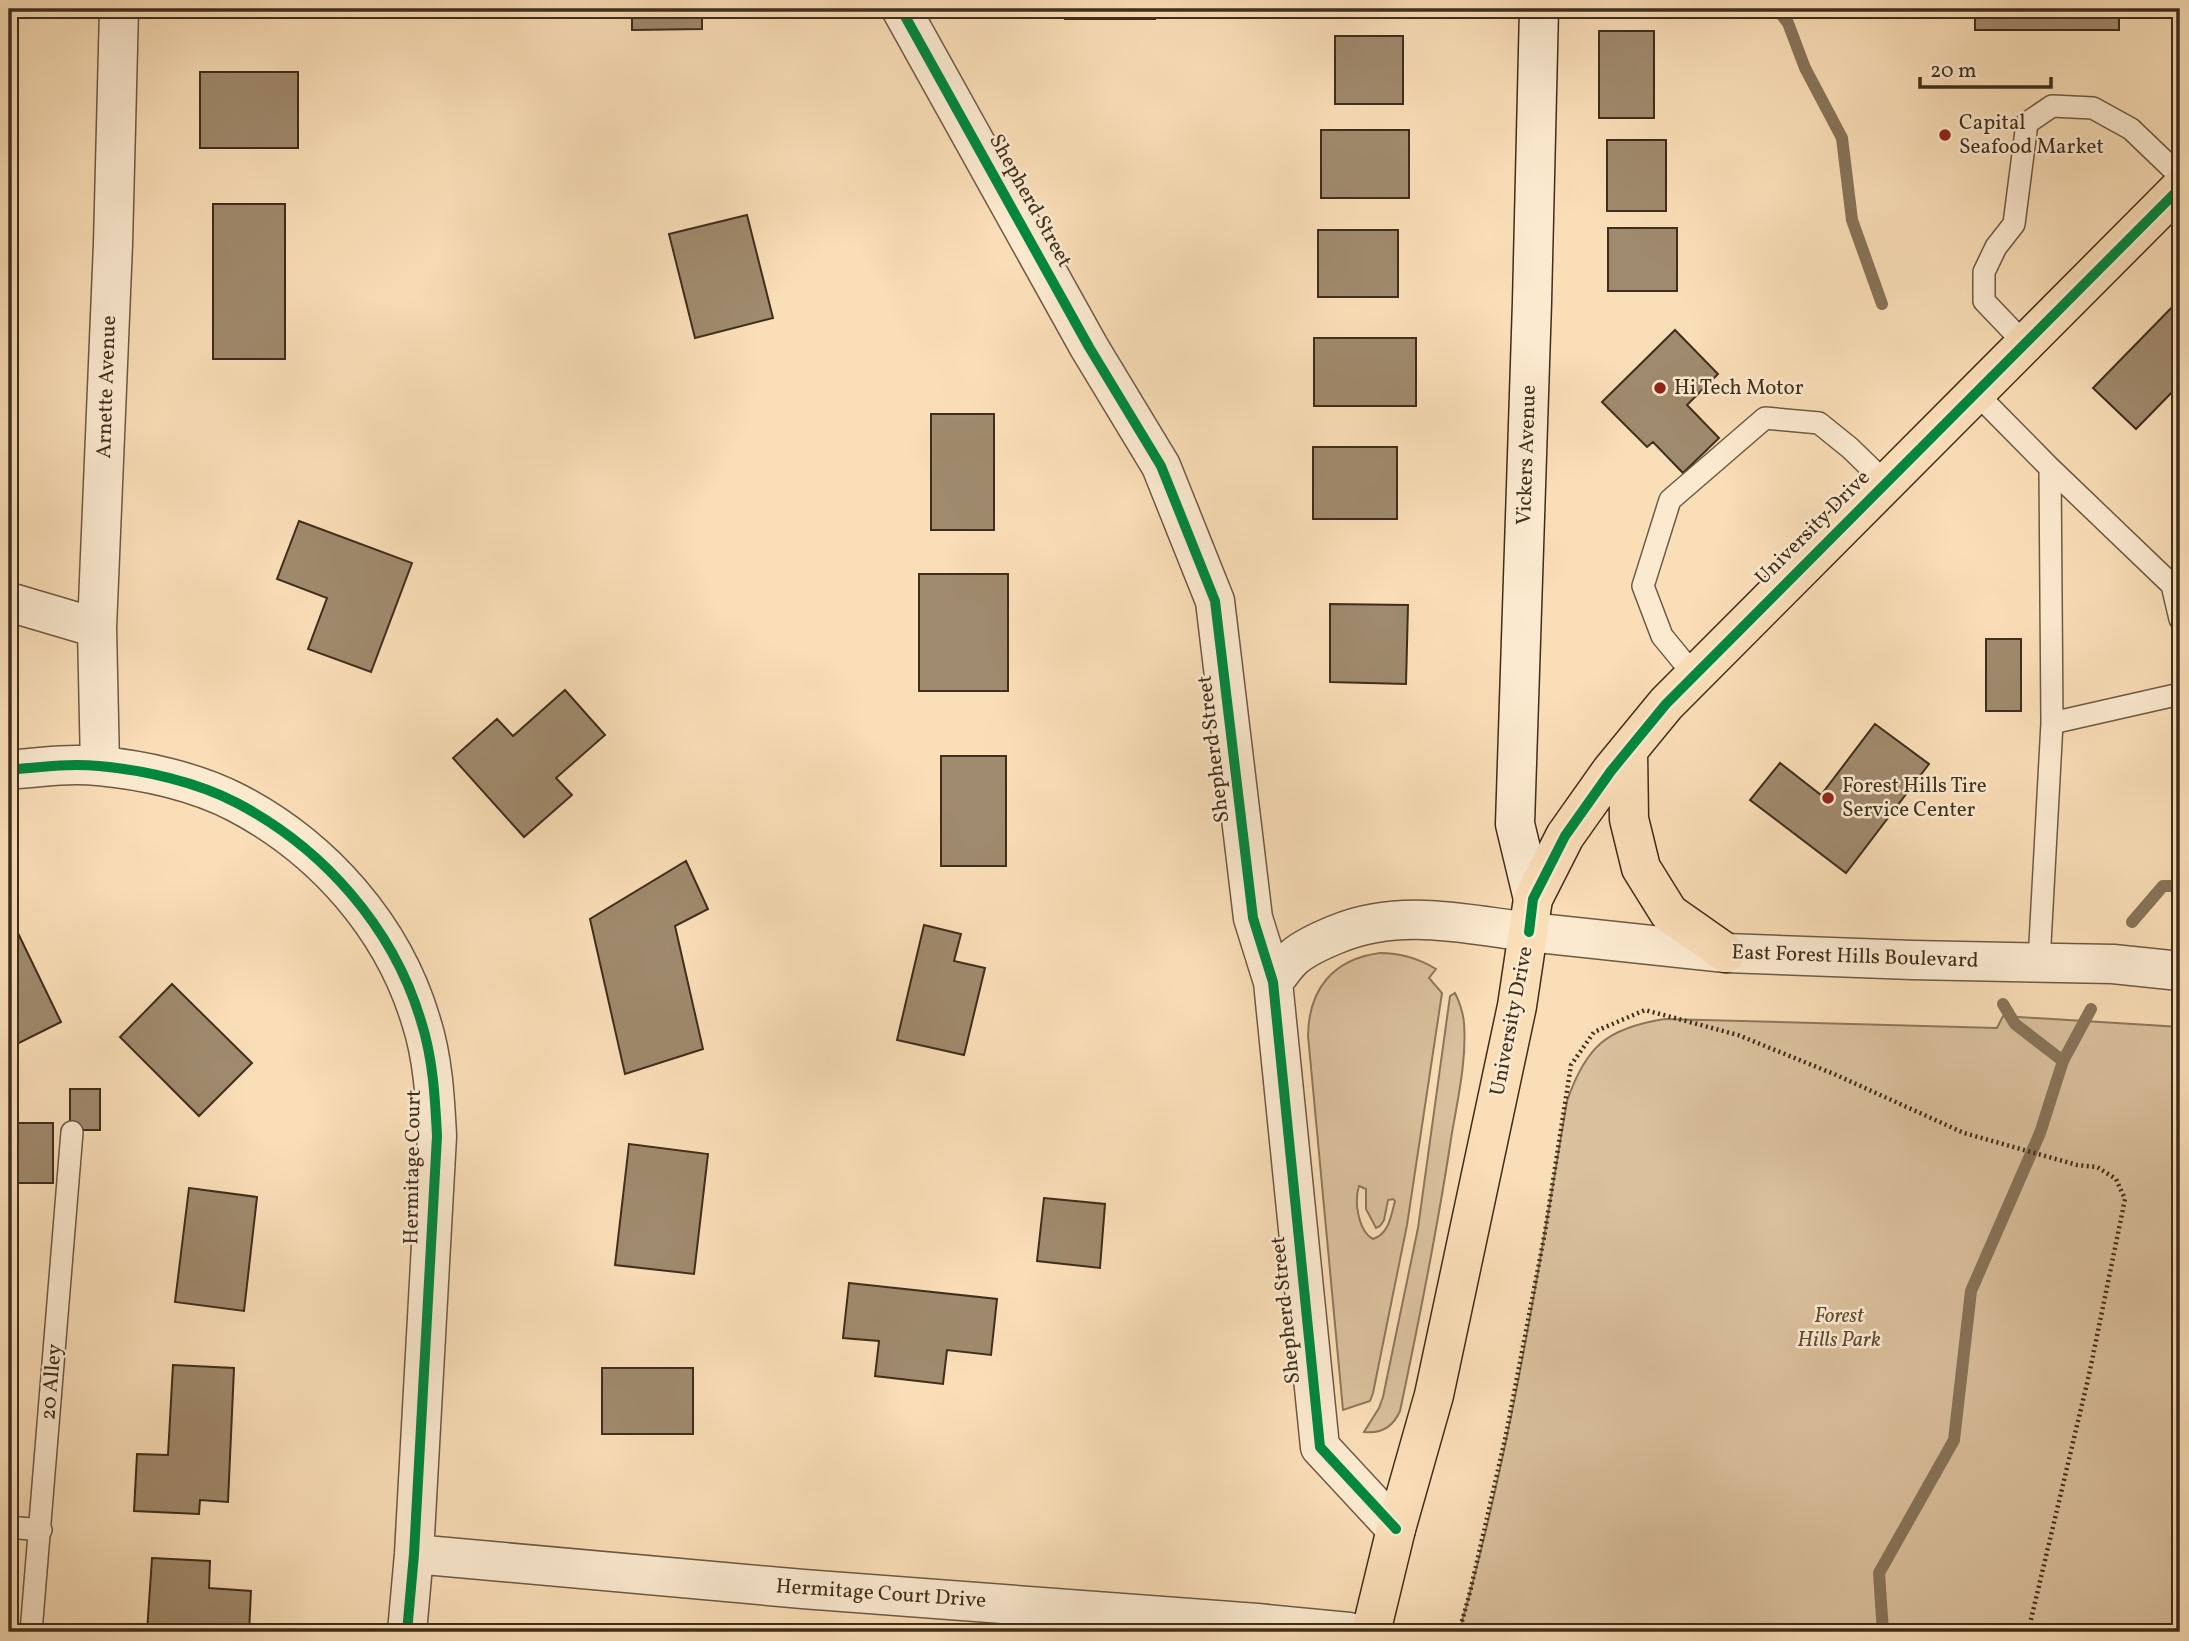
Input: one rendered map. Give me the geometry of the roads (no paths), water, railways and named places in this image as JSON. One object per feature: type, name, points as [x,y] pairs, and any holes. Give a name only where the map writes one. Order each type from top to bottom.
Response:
[{"type":"main road","name":"University Drive","points":[[1371,1632],[1396,1529],[1434,1395],[1514,1023],[1531,916],[1565,836],[1611,771],[1666,704],[2180,188]]},
{"type":"main road","points":[[1628,751],[1629,819],[1641,868],[1669,913],[1726,953]]},
{"type":"street","name":"Arnette Avenue","points":[[100,766],[97,628],[113,244],[119,9]]},
{"type":"street","name":"Shepherd Street","points":[[901,9],[1088,347],[1161,466],[1215,601],[1253,918],[1273,982],[1320,1447],[1396,1529]]},
{"type":"street","name":"Vickers Avenue","points":[[1531,916],[1515,824],[1539,9]]},
{"type":"street","points":[[9,601],[97,628]]},
{"type":"street","name":"Hermitage Court","points":[[9,771],[65,764],[100,766],[181,780],[236,802],[286,832],[331,871],[369,915],[399,966],[421,1020],[434,1077],[437,1136],[414,1554],[407,1632]]},
{"type":"street","name":"East Forest Hills Boulevard","points":[[1273,982],[1294,957],[1322,940],[1353,927],[1384,920],[1531,916],[1726,953],[2113,964],[2180,971]]},
{"type":"street","name":"Hermitage Court Drive","points":[[414,1554],[803,1589],[1349,1632]]},
{"type":"lane","points":[[2025,344],[1984,301],[1984,272],[1996,247],[2014,224],[2027,123],[2052,106],[2094,108],[2131,129],[2180,176]]},
{"type":"lane","points":[[1976,393],[2050,468],[2176,587],[2180,619]]},
{"type":"lane","points":[[1695,675],[1662,636],[1643,586],[1670,500],[1765,418],[1819,423],[1886,483]]},
{"type":"lane","points":[[2039,962],[2052,723],[2050,468]]},
{"type":"lane","points":[[2052,723],[2180,694]]},
{"type":"lane","name":"20 Alley","points":[[31,1632],[72,1132]]},
{"type":"lane","points":[[9,1527],[41,1530]]},
{"type":"waterway","points":[[1777,9],[1788,23],[1805,68],[1842,138],[1852,220],[1882,304]]},
{"type":"waterway","points":[[2132,922],[2163,886],[2180,886]]},
{"type":"waterway","points":[[2003,1004],[2015,1024],[2063,1061]]},
{"type":"waterway","points":[[1883,1632],[1879,1573],[1954,1440],[1971,1291],[2040,1133],[2063,1061],[2091,1009]]},
{"type":"place","name":"Capital Seafood Market","points":[[1945,135]]},
{"type":"place","name":"Hi Tech Motor","points":[[1660,388]]},
{"type":"place","name":"Forest Hills Tire Service Center","points":[[1828,798]]},
{"type":"park label","name":"Forest Hills Park","points":[[1839,1328]]}]
